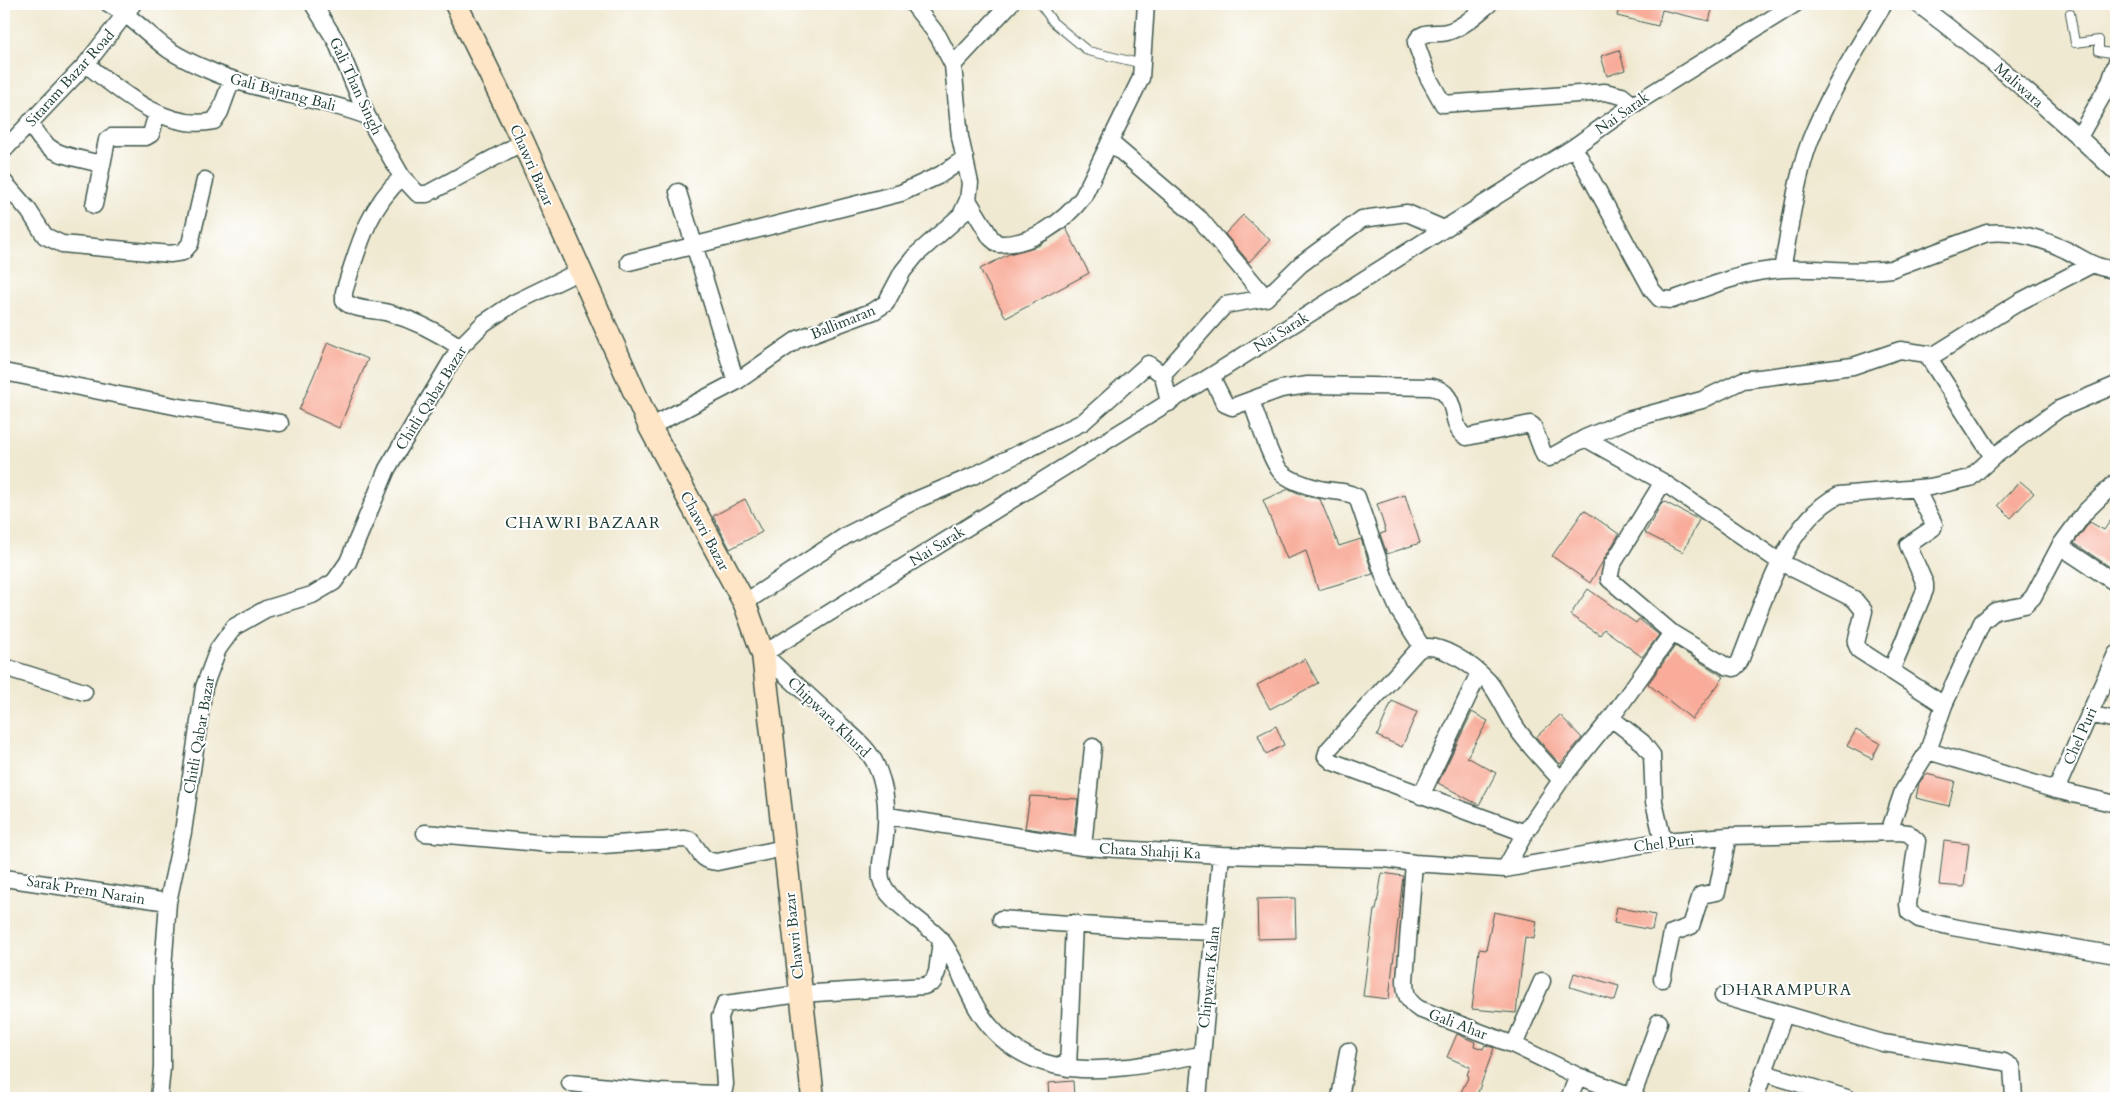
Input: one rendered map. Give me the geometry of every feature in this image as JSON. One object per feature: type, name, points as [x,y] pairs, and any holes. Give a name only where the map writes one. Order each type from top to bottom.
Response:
[{"type":"street","name":"Gali Bajrang Bali","points":[[109,4],[130,9],[169,50],[206,70],[266,90],[351,110],[367,116]]},
{"type":"street","name":"Gali Than Singh","points":[[313,4],[336,41],[367,116],[402,177],[418,194],[427,194],[522,142]]},
{"type":"street","name":"Chawri Bazar","points":[[456,4],[522,142],[650,427],[744,603],[763,654],[812,1098]]},
{"type":"street","points":[[913,4],[938,36],[953,65],[970,183],[968,200],[991,238],[998,244],[1010,245],[1024,241],[1071,212],[1083,197],[1141,78],[1146,4]]},
{"type":"street","points":[[953,65],[1010,4]]},
{"type":"street","points":[[1489,4],[1474,17],[1450,31],[1422,35],[1416,41],[1428,77],[1443,104],[1605,92],[1622,96],[1633,104]]},
{"type":"street","name":"Nai Sarak","points":[[763,654],[1169,403],[1444,230],[1574,147],[1633,104],[1795,4]]},
{"type":"street","points":[[1782,269],[1799,182],[1813,132],[1849,63],[1884,4]]},
{"type":"street","name":"Maliwara","points":[[1918,4],[1974,46],[2079,137],[2116,172]]},
{"type":"street","name":"Sitaram Bazar Road","points":[[6,142],[30,122],[86,64],[130,9]]},
{"type":"street","points":[[86,64],[136,102],[157,113],[204,123],[214,121],[220,112],[232,79]]},
{"type":"street","points":[[2079,137],[2110,82],[2116,64]]},
{"type":"street","points":[[94,205],[104,146],[111,137],[146,137],[151,134],[157,113]]},
{"type":"street","points":[[30,122],[37,137],[45,146],[58,152],[101,164]]},
{"type":"street","points":[[1110,142],[1200,219],[1266,298]]},
{"type":"street","points":[[1574,147],[1652,290],[1660,299],[1672,300],[1738,276],[1782,269],[1875,272],[1891,270],[1987,233],[2002,231],[2020,233],[2047,242],[2091,265],[2116,270]]},
{"type":"street","points":[[629,262],[862,205],[901,193],[940,175],[965,158]]},
{"type":"street","points":[[402,177],[386,191],[371,214],[344,292],[344,302],[350,307],[391,313],[442,335],[460,347]]},
{"type":"street","points":[[4,182],[29,211],[45,236],[62,244],[170,254],[183,252],[190,244],[205,180]]},
{"type":"street","points":[[678,192],[736,382]]},
{"type":"street","name":"Ballimaran","points":[[650,427],[736,382],[798,339],[874,311],[886,304],[903,271],[916,255],[961,215],[968,200]]},
{"type":"street","points":[[1163,376],[1225,305],[1266,298],[1301,264],[1362,219],[1407,212],[1444,230]]},
{"type":"street","points":[[1212,376],[1228,406],[1237,408],[1281,389],[1308,385],[1431,387],[1444,391],[1448,396],[1460,431],[1467,437],[1530,424],[1533,426],[1544,455],[1549,458],[1586,438],[1628,420],[1702,400],[1743,380],[1846,368],[1900,350],[1934,355],[2018,302],[2091,265]]},
{"type":"street","name":"Chitli Qabar Bazar","points":[[159,1098],[162,1068],[162,982],[168,902],[183,832],[204,688],[218,649],[234,627],[266,608],[312,594],[334,582],[348,562],[387,469],[460,347],[484,324],[514,303],[580,271]]},
{"type":"street","points":[[1928,355],[1993,458]]},
{"type":"street","points":[[744,603],[847,535],[916,500],[973,476],[1083,422],[1148,364],[1163,376],[1169,403]]},
{"type":"street","points":[[4,372],[179,407],[280,423]]},
{"type":"street","points":[[1664,482],[1612,565],[1609,574],[1613,585],[1672,633],[1726,666],[1737,666],[1780,562],[1802,528],[1827,501],[1839,495],[1942,486],[1970,478],[1993,458],[2060,409],[2116,385]]},
{"type":"street","points":[[1251,402],[1276,464],[1282,473],[1321,489],[1342,491],[1357,496],[1385,580],[1399,611],[1422,647]]},
{"type":"street","points":[[1586,438],[1664,482],[1780,562],[1860,605],[1864,612],[1864,619],[1856,646],[1862,653],[1944,705]]},
{"type":"street","points":[[1890,832],[1903,791],[1928,751],[1944,705],[1982,622],[1995,611],[2025,605],[2033,597],[2060,546],[2084,512],[2116,482]]},
{"type":"street","points":[[1890,671],[1925,590],[1925,584],[1908,545],[1931,529],[1934,524],[1916,489]]},
{"type":"street","points":[[2060,546],[2116,583]]},
{"type":"street","points":[[1505,869],[1525,833],[1561,780],[1611,718],[1672,633]]},
{"type":"street","points":[[1525,833],[1333,762],[1326,756],[1330,746],[1422,647],[1435,646],[1442,648],[1479,673],[1496,692],[1506,714],[1535,752],[1561,780]]},
{"type":"street","name":"Chipwara Khurd","points":[[763,654],[858,742],[873,759],[883,782],[888,816],[881,879],[889,896],[918,918],[941,941],[981,1014],[1008,1044],[1043,1063],[1084,1071],[1125,1068],[1201,1055]]},
{"type":"street","name":"Chel Puri","points":[[2056,790],[2116,654]]},
{"type":"street","points":[[4,667],[84,692]]},
{"type":"street","points":[[1422,796],[1479,673]]},
{"type":"street","points":[[2090,714],[2116,720]]},
{"type":"street","points":[[1611,718],[1642,742],[1652,755],[1654,802],[1663,841]]},
{"type":"street","points":[[1084,847],[1093,747]]},
{"type":"street","points":[[1928,751],[2056,790],[2116,804]]},
{"type":"street","name":"Chata Shahji Ka","points":[[888,816],[1084,847],[1220,855],[1386,859],[1414,863]]},
{"type":"street","points":[[425,833],[550,844],[603,845],[684,839],[694,845],[700,856],[707,861],[717,862],[784,848]]},
{"type":"street","name":"Chel Puri","points":[[1414,863],[1505,869],[1663,841],[1728,836],[1908,833],[1915,837],[1916,853],[1908,904],[1909,912],[1915,917],[1952,927],[2116,955]]},
{"type":"street","points":[[1662,979],[1672,933],[1691,926],[1702,895],[1717,892],[1728,836]]},
{"type":"street","name":"Chipwara Kalan","points":[[1198,1098],[1220,855]]},
{"type":"street","name":"Gali Ahar","points":[[1414,863],[1405,980],[1408,999],[1419,1009],[1514,1045],[1578,1076],[1634,1097]]},
{"type":"street","name":"Sarak Prem Narain","points":[[4,878],[168,902]]},
{"type":"street","points":[[1000,919],[1139,929],[1214,932]]},
{"type":"street","points":[[1068,1068],[1074,923]]},
{"type":"street","points":[[570,1083],[658,1092],[719,1094],[724,1090],[725,1084],[720,1017],[725,1004],[800,994],[924,986],[932,982],[937,972],[941,941]]},
{"type":"street","points":[[1514,1045],[1542,981]]},
{"type":"street","points":[[1723,996],[1883,1043],[2004,1062],[2012,1067],[2014,1098]]},
{"type":"street","points":[[1755,1098],[1784,1015]]},
{"type":"street","points":[[1634,1097],[1658,1022]]},
{"type":"street","points":[[1340,1098],[1348,1051]]},
{"type":"street","points":[[1764,1073],[1847,1098]]},
{"type":"street","points":[[1569,1098],[1578,1076]]},
{"type":"lane","points":[[1040,4],[1053,22],[1088,51],[1143,64]]},
{"type":"lane","points":[[2070,14],[2075,42],[2099,40],[2099,51],[2116,54]]},
{"type":"building","points":[[1620,4],[1702,4],[1713,6],[1709,21],[1662,10],[1658,26],[1617,16]]},
{"type":"building","points":[[1619,50],[1625,70],[1607,76],[1601,56]]},
{"type":"building","points":[[1243,215],[1270,240],[1249,262],[1225,234]]},
{"type":"building","points":[[1066,228],[1089,273],[1006,318],[980,269],[1009,254],[1038,246]]},
{"type":"building","points":[[328,342],[368,359],[339,428],[299,410]]},
{"type":"building","points":[[2020,481],[2034,493],[2011,518],[1998,505]]},
{"type":"building","points":[[1289,489],[1305,496],[1320,499],[1339,546],[1361,539],[1373,574],[1318,590],[1306,551],[1287,559],[1263,500]]},
{"type":"building","points":[[1405,495],[1420,543],[1387,554],[1380,534],[1386,532],[1377,504]]},
{"type":"building","points":[[745,499],[762,532],[730,549],[713,516]]},
{"type":"building","points":[[1663,501],[1699,520],[1683,552],[1645,533]]},
{"type":"building","points":[[1584,510],[1619,534],[1590,583],[1552,556]]},
{"type":"building","points":[[2116,512],[2116,571],[2074,543],[2090,522],[2104,530]]},
{"type":"building","points":[[1588,589],[1636,623],[1639,619],[1659,635],[1642,657],[1604,629],[1600,635],[1570,615]]},
{"type":"building","points":[[1675,646],[1724,677],[1692,719],[1648,684]]},
{"type":"building","points":[[1305,659],[1318,683],[1270,709],[1257,685]]},
{"type":"building","points":[[1392,701],[1417,712],[1402,747],[1377,736]]},
{"type":"building","points":[[1472,712],[1488,721],[1467,757],[1496,773],[1479,805],[1438,783]]},
{"type":"building","points":[[1560,715],[1582,738],[1560,764],[1536,737]]},
{"type":"building","points":[[1276,726],[1284,745],[1266,754],[1258,735]]},
{"type":"building","points":[[1856,730],[1880,743],[1872,759],[1847,746]]},
{"type":"building","points":[[1926,774],[1955,781],[1949,806],[1916,798],[1919,783]]},
{"type":"building","points":[[1030,796],[1078,799],[1074,835],[1025,828]]},
{"type":"building","points":[[1944,841],[1969,844],[1964,887],[1939,885]]},
{"type":"building","points":[[1382,873],[1403,876],[1389,999],[1363,996],[1374,910],[1376,910]]},
{"type":"building","points":[[1295,898],[1296,938],[1258,939],[1257,899]]},
{"type":"building","points":[[1617,907],[1655,915],[1652,930],[1614,923]]},
{"type":"building","points":[[1494,912],[1537,921],[1534,939],[1525,937],[1516,1013],[1472,1009],[1479,949],[1486,950]]},
{"type":"building","points":[[1574,973],[1619,986],[1615,1001],[1570,987]]},
{"type":"building","points":[[1457,1034],[1475,1042],[1474,1046],[1483,1049],[1485,1045],[1494,1048],[1476,1098],[1458,1098],[1469,1076],[1467,1075],[1470,1067],[1447,1057]]},
{"type":"building","points":[[1073,1081],[1074,1098],[1049,1098],[1048,1083]]},
{"type":"district","name":"CHAWRI BAZAAR","points":[[583,522]]},
{"type":"district","name":"DHARAMPURA","points":[[1787,989]]}]
